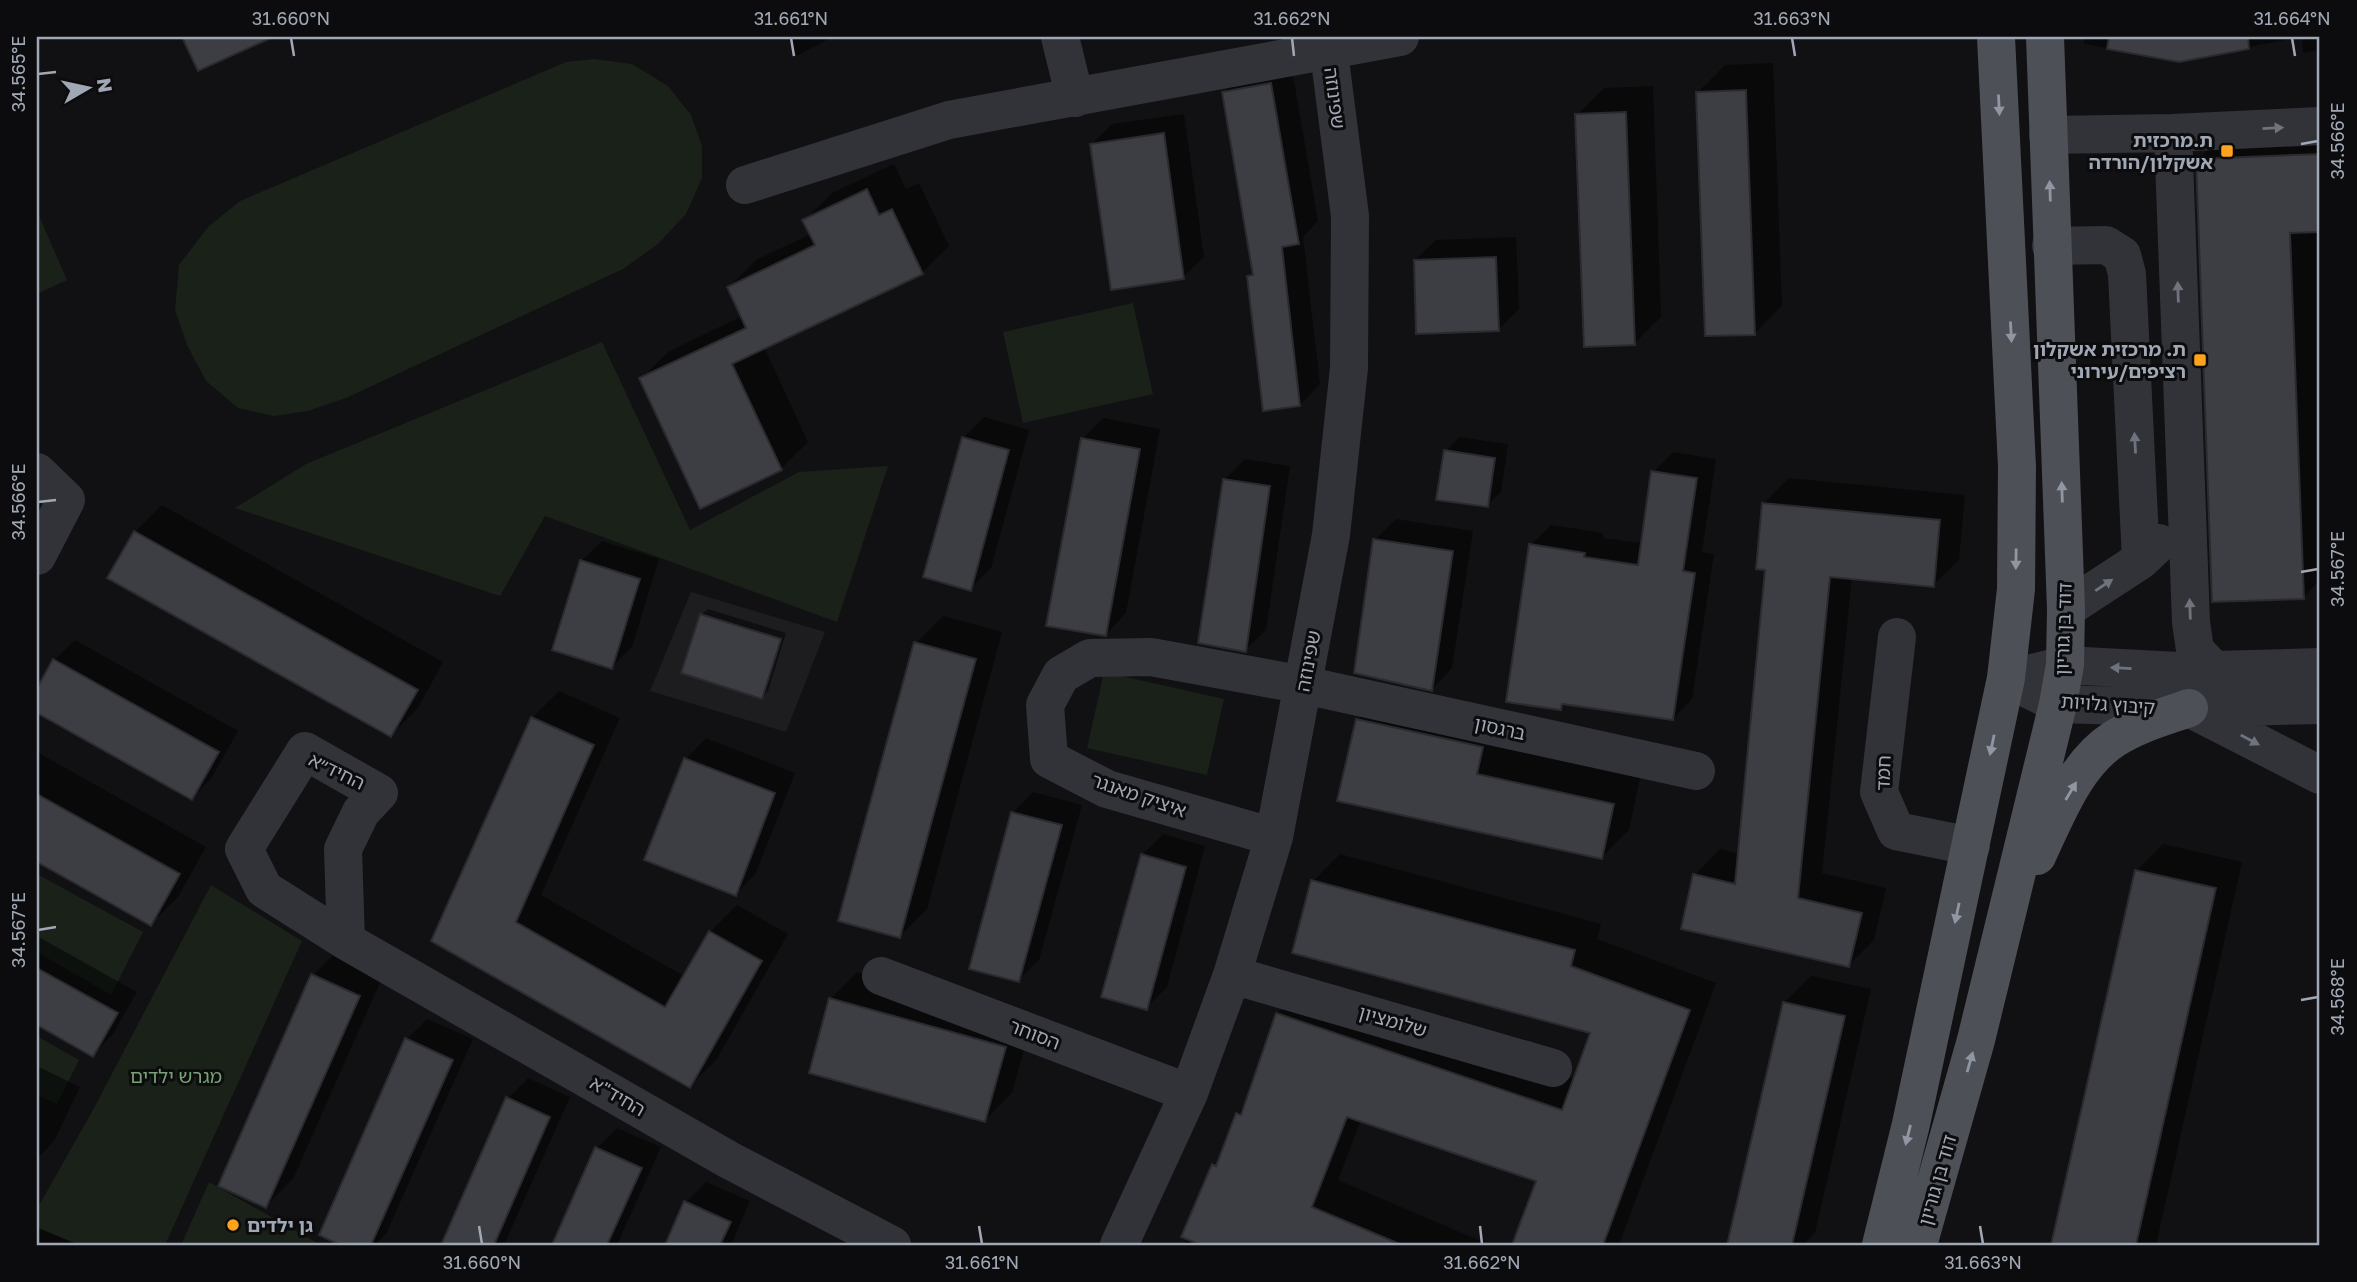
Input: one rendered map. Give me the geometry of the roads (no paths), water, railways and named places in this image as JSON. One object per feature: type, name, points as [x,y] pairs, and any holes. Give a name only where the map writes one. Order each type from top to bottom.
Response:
[{"type":"main road","name":"דוד בן גוריון","points":[[1881,1245],[1911,1124],[2006,678],[2016,589],[2017,467],[1996,37]]},
{"type":"main road","name":"דוד בן גוריון","points":[[1918,1245],[1976,1041],[2058,704],[2065,665],[2066,609],[2045,37]]},
{"type":"main road","points":[[2006,917],[2070,791],[2092,758],[2113,739],[2189,708]]},
{"type":"street","points":[[1060,37],[1075,98]]},
{"type":"street","points":[[745,186],[949,120],[1075,98],[1328,43],[1401,37]]},
{"type":"street","name":"שפינוזה","points":[[1132,1241],[1232,975],[1273,837],[1331,536],[1349,368],[1350,216],[1328,43]]},
{"type":"street","points":[[2048,135],[2172,133],[2320,126]]},
{"type":"street","points":[[2172,133],[2190,622],[2196,650],[2214,670]]},
{"type":"street","points":[[2051,246],[2106,245],[2122,255],[2127,274],[2141,560]]},
{"type":"street","points":[[37,472],[66,500],[37,555]]},
{"type":"street","points":[[2066,609],[2141,560],[2186,518]]},
{"type":"street","name":"חמד","points":[[1897,637],[1879,792],[1896,831],[1971,846]]},
{"type":"street","name":"איציק מאנגר","points":[[1273,837],[1107,789],[1049,759],[1045,705],[1061,675],[1090,658],[1152,657],[1304,685]]},
{"type":"street","name":"קיבוץ גלויות","points":[[2006,678],[2065,665],[2178,671],[2320,667]]},
{"type":"street","name":"קיבוץ גלויות","points":[[2006,678],[2058,704],[2189,708],[2320,705]]},
{"type":"street","name":"ברגסון","points":[[1304,685],[1696,771]]},
{"type":"street","points":[[2189,708],[2320,775]]},
{"type":"street","name":"החיד״א","points":[[305,751],[379,793],[361,812],[343,849],[346,941],[264,889],[244,849],[305,751]]},
{"type":"street","name":"החיד\"א","points":[[346,941],[729,1160],[892,1245]]},
{"type":"street","name":"שלומציון","points":[[1232,975],[1553,1068]]},
{"type":"street","name":"הסוחר","points":[[881,976],[1189,1093]]},
{"type":"place","name":"ת.מרכזית אשקלון/הורדה","points":[[2227,151]]},
{"type":"place","name":"ת. מרכזית אשקלון רציפים/עירוני","points":[[2200,360]]},
{"type":"place","name":"גן ילדים","points":[[233,1225]]},
{"type":"park label","name":"מגרש ילדים","points":[[176,1076]]}]
